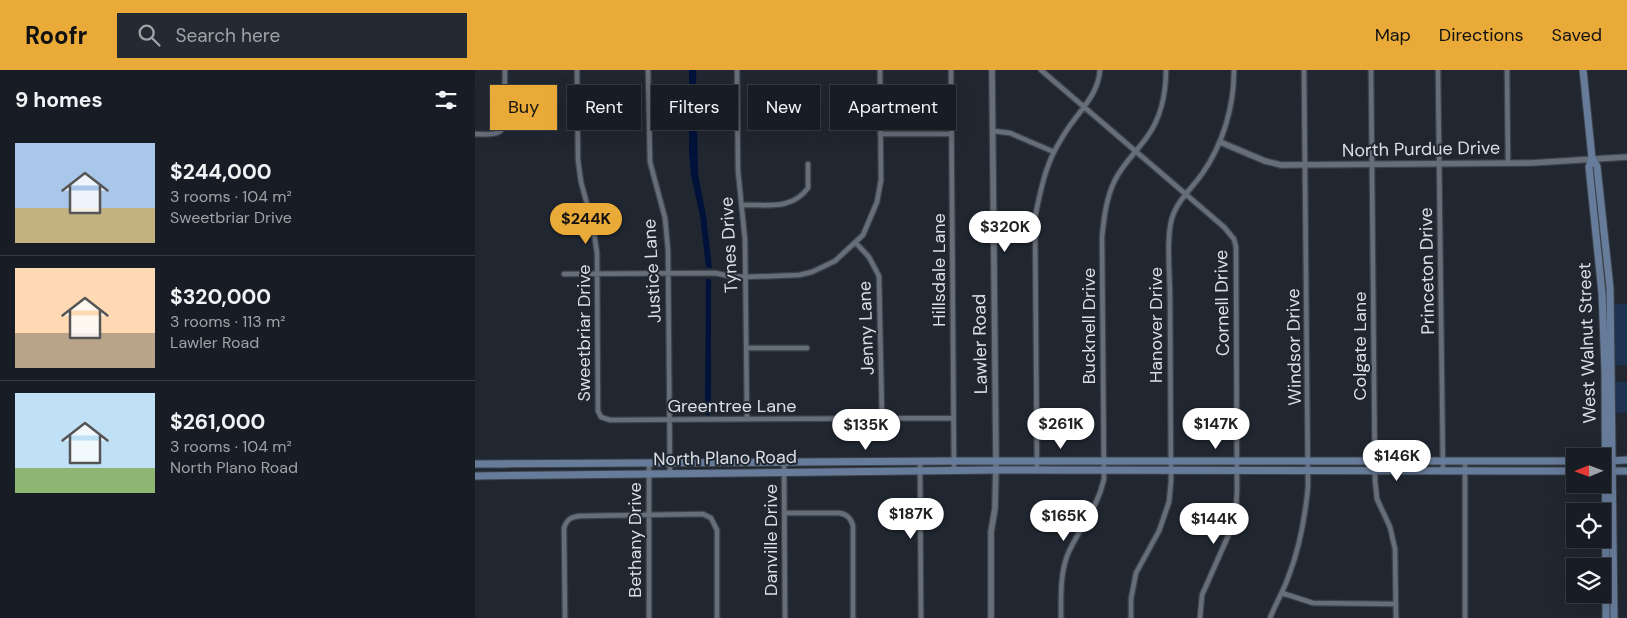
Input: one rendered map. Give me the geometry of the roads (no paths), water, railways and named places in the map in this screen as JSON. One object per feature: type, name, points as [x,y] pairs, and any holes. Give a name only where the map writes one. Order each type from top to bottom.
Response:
[{"type":"main road","name":"West Walnut Street","points":[[1583,70],[1591,158],[1589,167],[1602,293],[1607,448]]},
{"type":"main road","name":"North Plano Road","points":[[475,464],[920,462],[954,460],[1308,462],[1566,461]]},
{"type":"main road","points":[[1505,471],[1530,466],[1534,460],[1542,471]]},
{"type":"main road","points":[[1611,461],[1627,460]]},
{"type":"main road","name":"North Plano Road","points":[[475,476],[996,470],[1566,471]]},
{"type":"main road","points":[[1611,470],[1627,471]]},
{"type":"main road","name":"West Walnut Street","points":[[1606,618],[1607,493]]},
{"type":"main road","points":[[1608,493],[1614,618]]},
{"type":"street","points":[[475,134],[495,134],[502,131],[504,126],[505,70]]},
{"type":"street","name":"Sweetbriar Drive","points":[[577,70],[578,160],[597,254],[598,411],[601,417]]},
{"type":"street","name":"Justice Lane","points":[[648,70],[650,162],[665,218],[669,273],[670,473]]},
{"type":"street","name":"Tynes Drive","points":[[737,70],[738,171],[745,235],[747,419]]},
{"type":"street","points":[[564,274],[715,273],[746,277],[799,275],[812,272],[835,261],[856,243],[866,230],[877,202],[881,180],[880,70]]},
{"type":"street","name":"Hillsdale Lane","points":[[951,70],[954,471]]},
{"type":"street","name":"Lawler Road","points":[[991,618],[991,532],[995,508],[996,470],[993,70]]},
{"type":"street","name":"Cornell Drive","points":[[1041,70],[1230,232],[1234,239],[1236,247],[1238,461],[1235,508],[1221,554],[1202,595],[1200,618]]},
{"type":"street","points":[[1037,470],[1035,217],[1042,183],[1054,152],[1063,135],[1093,96],[1100,70]]},
{"type":"street","name":"Bucknell Drive","points":[[1061,618],[1061,585],[1067,556],[1101,493],[1104,461],[1102,237],[1105,213],[1114,182],[1123,167],[1149,135],[1164,100],[1166,70]]},
{"type":"street","name":"Hanover Drive","points":[[1131,618],[1133,585],[1139,566],[1159,531],[1169,502],[1171,470],[1170,229],[1172,218],[1186,194],[1194,186],[1207,166],[1220,142],[1231,103],[1234,70]]},
{"type":"street","name":"Windsor Drive","points":[[1270,618],[1290,573],[1300,541],[1306,511],[1308,462],[1304,70]]},
{"type":"street","name":"Colgate Lane","points":[[1371,70],[1375,470],[1377,499],[1390,527],[1395,549],[1396,618]]},
{"type":"street","name":"Princeton Drive","points":[[1438,70],[1443,471]]},
{"type":"street","points":[[1507,70],[1509,163]]},
{"type":"street","points":[[993,132],[1010,133],[1054,152]]},
{"type":"street","points":[[880,134],[951,134]]},
{"type":"street","name":"North Purdue Drive","points":[[1220,142],[1265,162],[1281,165],[1509,163],[1627,157]]},
{"type":"street","points":[[741,205],[782,204],[797,200],[808,188],[809,164]]},
{"type":"street","name":"Jenny Lane","points":[[856,243],[869,257],[879,276],[882,418]]},
{"type":"street","points":[[746,348],[807,348]]},
{"type":"street","name":"Greentree Lane","points":[[601,417],[610,420],[953,418]]},
{"type":"street","points":[[1465,461],[1465,618]]},
{"type":"street","name":"Danville Drive","points":[[784,462],[785,618]]},
{"type":"street","points":[[920,462],[921,618]]},
{"type":"street","name":"Bethany Drive","points":[[649,463],[649,618]]},
{"type":"street","points":[[785,513],[839,513],[851,520],[853,526],[853,618]]},
{"type":"street","points":[[565,618],[564,528],[567,520],[573,516],[703,514],[711,518],[717,530],[717,618]]},
{"type":"street","points":[[1281,593],[1313,603],[1396,604]]}]
